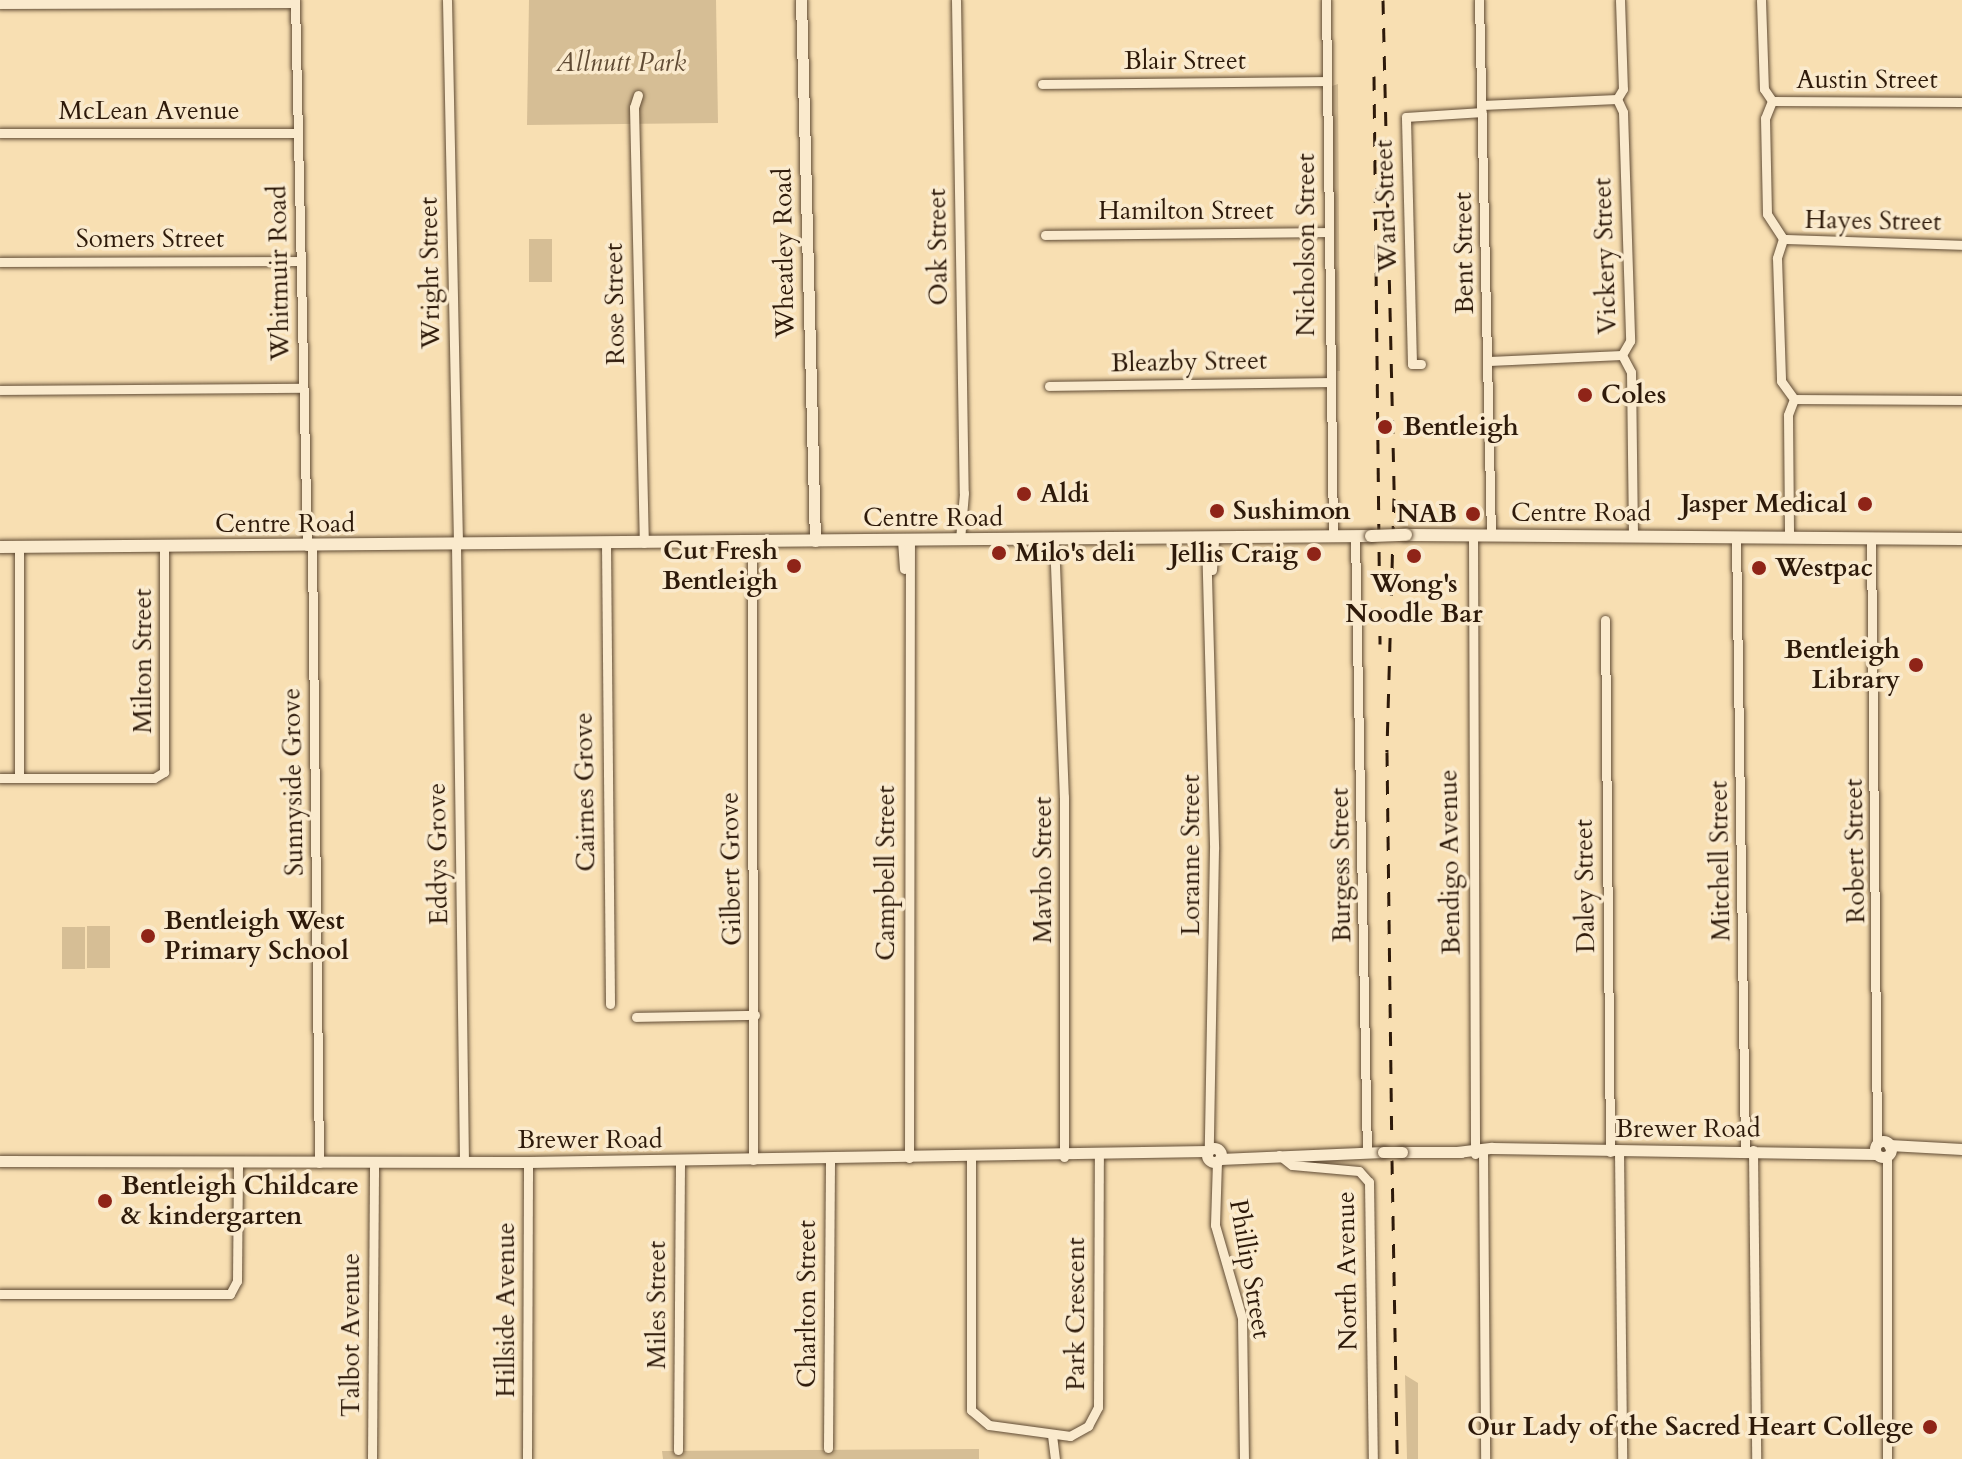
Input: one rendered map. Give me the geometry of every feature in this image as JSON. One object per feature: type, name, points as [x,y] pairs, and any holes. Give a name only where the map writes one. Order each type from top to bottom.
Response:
[{"type":"main road","name":"Centre Road","points":[[0,547],[1406,535],[1962,539]]},
{"type":"street","name":"Wright Street","points":[[447,0],[457,544]]},
{"type":"street","name":"Wheatley Road","points":[[801,0],[811,541]]},
{"type":"street","name":"Oak Street","points":[[956,0],[965,540]]},
{"type":"street","name":"Nicholson Street","points":[[1326,0],[1330,536]]},
{"type":"street","name":"Bent Street","points":[[1479,0],[1494,535]]},
{"type":"street","name":"Vickery Street","points":[[1620,0],[1623,89],[1617,99],[1623,112],[1630,341],[1622,355],[1631,372],[1636,535]]},
{"type":"street","points":[[1761,0],[1763,86],[1772,101],[1765,118],[1767,214],[1783,239],[1777,258],[1781,381],[1794,399]]},
{"type":"street","points":[[0,4],[295,2]]},
{"type":"street","name":"Whitmuir Road","points":[[295,2],[303,388],[310,546]]},
{"type":"street","name":"Blair Street","points":[[1042,84],[1327,81]]},
{"type":"street","name":"Rose Street","points":[[638,95],[634,107],[640,543]]},
{"type":"street","name":"Ward Street","points":[[1421,364],[1412,364],[1406,117],[1482,108],[1617,99]]},
{"type":"street","name":"Austin Street","points":[[1772,101],[1962,102]]},
{"type":"street","name":"McLean Avenue","points":[[0,133],[298,133]]},
{"type":"street","name":"Hamilton Street","points":[[1045,235],[1328,232]]},
{"type":"street","name":"Hayes Street","points":[[1783,239],[1962,245]]},
{"type":"street","name":"Somers Street","points":[[0,262],[301,261]]},
{"type":"street","points":[[1489,361],[1622,355]]},
{"type":"street","name":"Bleazby Street","points":[[1049,386],[1329,382]]},
{"type":"street","points":[[0,390],[303,388]]},
{"type":"street","points":[[1794,399],[1962,400]]},
{"type":"street","points":[[1789,536],[1788,415],[1794,399]]},
{"type":"street","name":"Bendigo Avenue","points":[[1469,535],[1485,1459]]},
{"type":"street","name":"Burgess Street","points":[[1362,536],[1359,577],[1367,1153]]},
{"type":"street","name":"Mitchell Street","points":[[1739,536],[1756,1459]]},
{"type":"street","name":"Loranne Street","points":[[1210,538],[1213,1155]]},
{"type":"street","name":"Robert Street","points":[[1874,538],[1887,1459]]},
{"type":"street","name":"Mavho Street","points":[[1059,539],[1064,1157]]},
{"type":"street","name":"Campbell Street","points":[[906,540],[909,1158]]},
{"type":"street","name":"Gilbert Grove","points":[[748,542],[755,1015],[753,1160]]},
{"type":"street","name":"Cairnes Grove","points":[[603,543],[610,1004]]},
{"type":"street","name":"Eddys Grove","points":[[457,544],[464,1162]]},
{"type":"street","name":"Milton Street","points":[[19,778],[162,774],[164,546]]},
{"type":"street","name":"Sunnyside Grove","points":[[310,546],[319,1163]]},
{"type":"street","points":[[0,778],[19,778],[19,547]]},
{"type":"street","name":"Daley Street","points":[[1605,620],[1622,1459]]},
{"type":"street","points":[[636,1017],[755,1015]]},
{"type":"street","name":"Brewer Road","points":[[0,1161],[374,1163],[1962,1149]]},
{"type":"street","name":"Phillip Street","points":[[1213,1155],[1215,1225],[1242,1318],[1244,1459]]},
{"type":"street","name":"North Avenue","points":[[1279,1155],[1292,1165],[1359,1171],[1369,1182],[1373,1459]]},
{"type":"street","name":"Park Crescent","points":[[1056,1435],[1081,1432],[1098,1407],[1099,1156]]},
{"type":"street","points":[[971,1158],[970,1405],[984,1424],[1056,1435],[1056,1459]]},
{"type":"street","name":"Charlton Street","points":[[828,1448],[830,1159]]},
{"type":"street","name":"Miles Street","points":[[678,1450],[680,1161]]},
{"type":"street","name":"Hillside Avenue","points":[[527,1459],[528,1162]]},
{"type":"street","points":[[0,1294],[220,1296],[233,1291],[238,1163]]},
{"type":"street","name":"Talbot Avenue","points":[[372,1459],[374,1163]]},
{"type":"green space","name":"Allnutt Park","points":[[529,0],[716,0],[718,123],[527,125]]},
{"type":"green space","points":[[1338,84],[1340,371],[1337,371],[1332,86]]},
{"type":"green space","points":[[529,239],[552,239],[552,282],[529,282]]},
{"type":"green space","points":[[87,926],[110,926],[110,968],[87,968]]},
{"type":"green space","points":[[62,927],[85,927],[85,969],[62,969]]},
{"type":"green space","points":[[1405,1375],[1418,1383],[1418,1459],[1407,1459]]},
{"type":"green space","points":[[979,1449],[979,1459],[663,1459],[662,1451]]},
{"type":"railway","points":[[1383,0],[1394,498],[1387,752],[1392,1143]]},
{"type":"railway","points":[[1374,76],[1380,644]]},
{"type":"railway","points":[[1392,1160],[1397,1459]]},
{"type":"place","name":"Coles","points":[[1585,395]]},
{"type":"place","name":"Bentleigh","points":[[1385,427]]},
{"type":"place","name":"Aldi","points":[[1024,494]]},
{"type":"place","name":"Jasper Medical","points":[[1865,504]]},
{"type":"place","name":"Sushimon","points":[[1217,511]]},
{"type":"place","name":"NAB","points":[[1473,514]]},
{"type":"place","name":"Milo's deli","points":[[999,553]]},
{"type":"place","name":"Jellis Craig","points":[[1314,554]]},
{"type":"place","name":"Wong's Noodle Bar","points":[[1414,556]]},
{"type":"place","name":"Cut Fresh Bentleigh","points":[[794,566]]},
{"type":"place","name":"Westpac","points":[[1759,568]]},
{"type":"place","name":"Bentleigh Library","points":[[1916,665]]},
{"type":"place","name":"Bentleigh West Primary School","points":[[148,936]]},
{"type":"place","name":"Bentleigh Childcare & kindergarten","points":[[105,1201]]},
{"type":"place","name":"Our Lady of the Sacred Heart College","points":[[1930,1427]]}]
